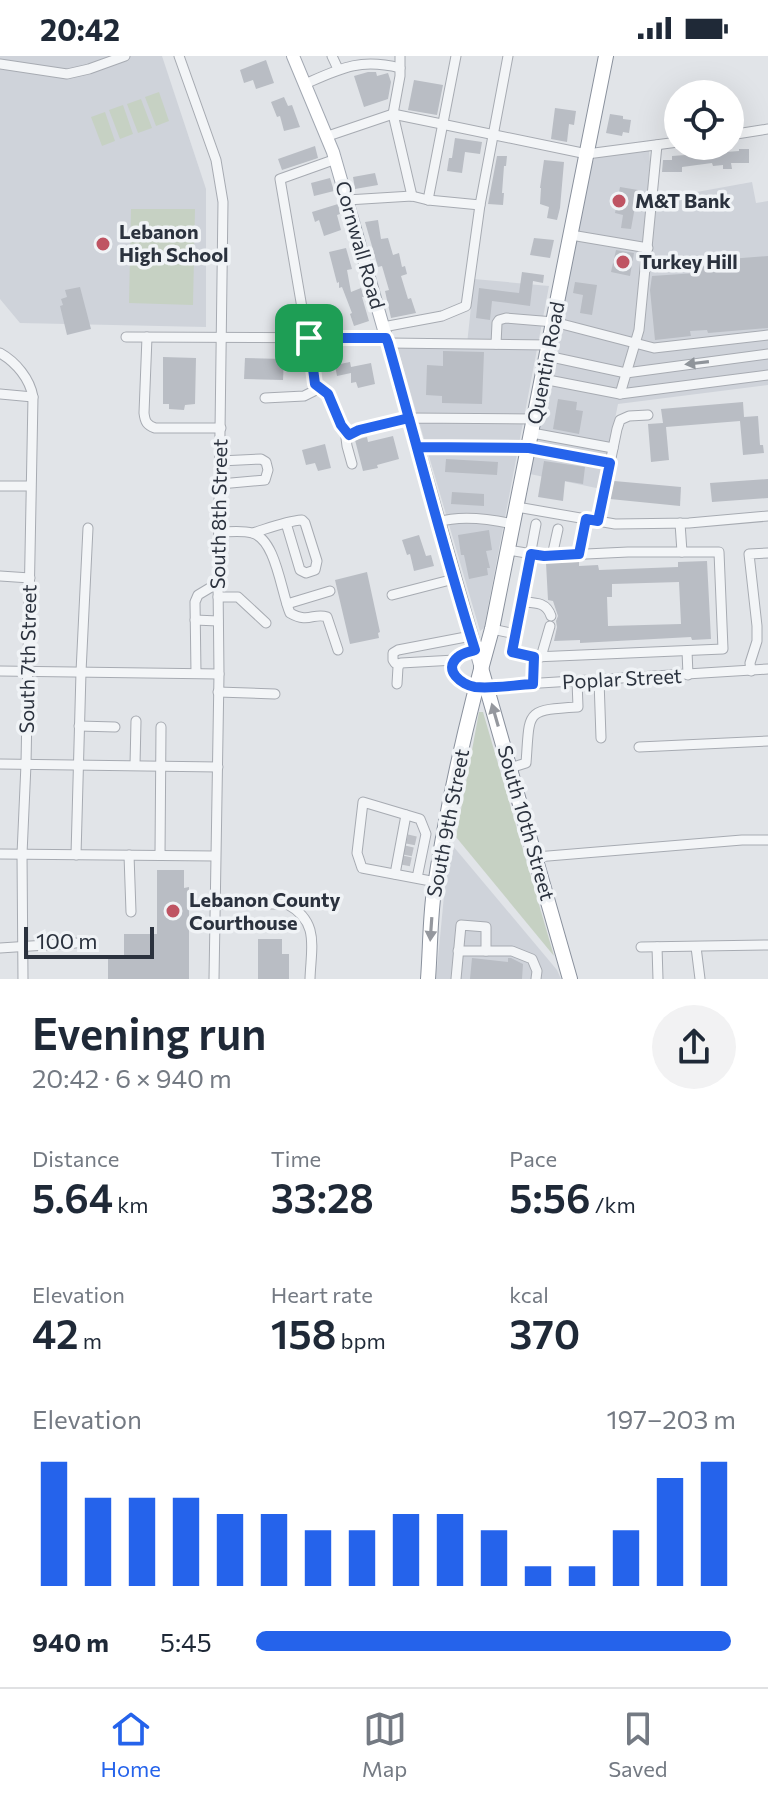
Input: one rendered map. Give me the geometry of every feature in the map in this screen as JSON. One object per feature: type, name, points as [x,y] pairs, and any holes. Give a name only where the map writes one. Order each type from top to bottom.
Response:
[{"type":"highway","name":"Quentin Road","points":[[481,668],[481,650],[492,629],[606,56]]},
{"type":"highway","name":"South 10th Street","points":[[481,668],[481,687],[510,768],[570,979]]},
{"type":"highway","name":"South 9th Street","points":[[428,979],[436,882],[469,710],[481,687]]},
{"type":"main road","name":"Cornwall Road","points":[[293,56],[336,159],[454,579],[471,636],[481,650]]},
{"type":"street","points":[[0,64],[67,74],[123,56]]},
{"type":"street","name":"South 8th Street","points":[[179,56],[212,145],[222,187],[214,979]]},
{"type":"street","points":[[332,56],[338,69]]},
{"type":"street","points":[[400,56],[393,114],[412,196]]},
{"type":"street","points":[[428,200],[456,56]]},
{"type":"street","points":[[386,336],[466,306],[480,205],[508,56]]},
{"type":"street","points":[[305,84],[338,69],[368,63],[400,68]]},
{"type":"street","points":[[328,136],[393,114],[587,154],[664,144]]},
{"type":"street","points":[[744,133],[768,129]]},
{"type":"street","points":[[620,394],[639,330],[657,145]]},
{"type":"street","points":[[265,398],[304,396],[314,391],[315,384],[280,179],[336,159]]},
{"type":"street","points":[[347,200],[412,196],[480,205]]},
{"type":"street","points":[[571,235],[648,248]]},
{"type":"street","points":[[496,344],[497,323],[502,318],[554,322],[654,348],[768,335]]},
{"type":"street","points":[[126,337],[386,336],[548,351],[626,373],[768,354]]},
{"type":"street","points":[[147,337],[144,413],[148,426],[221,428]]},
{"type":"street","points":[[0,353],[20,371],[31,386],[33,397],[0,394]]},
{"type":"street","points":[[543,379],[620,394],[768,375]]},
{"type":"street","points":[[315,384],[328,394],[341,425],[349,435]]},
{"type":"street","name":"South 7th Street","points":[[23,979],[22,854],[33,397]]},
{"type":"street","points":[[598,521],[620,420],[648,415]]},
{"type":"street","points":[[352,464],[346,438],[349,435],[409,418],[533,426],[613,448]]},
{"type":"street","points":[[417,447],[529,448],[610,463]]},
{"type":"street","points":[[220,461],[261,459],[266,462],[268,470],[265,480],[220,484]]},
{"type":"street","points":[[0,486],[30,486]]},
{"type":"street","points":[[517,507],[615,524],[768,516]]},
{"type":"street","points":[[438,522],[460,518],[513,524]]},
{"type":"street","points":[[579,554],[586,519]]},
{"type":"street","points":[[219,532],[253,533],[286,523],[297,520],[302,520],[317,561],[315,570],[306,573],[300,570],[286,523]]},
{"type":"street","points":[[680,523],[682,552]]},
{"type":"street","points":[[508,550],[531,554],[552,556],[719,552],[723,649],[538,657],[512,652],[520,602],[531,554],[536,524]]},
{"type":"street","points":[[76,855],[88,528]]},
{"type":"street","points":[[552,556],[558,529]]},
{"type":"street","points":[[253,533],[264,539],[268,546],[290,613],[299,617],[327,617],[338,650]]},
{"type":"street","points":[[751,671],[757,626],[749,554],[768,553]]},
{"type":"street","points":[[0,576],[30,578]]},
{"type":"street","points":[[392,595],[454,579]]},
{"type":"street","points":[[196,673],[195,602],[198,595],[218,583]]},
{"type":"street","points":[[287,604],[330,591]]},
{"type":"street","points":[[218,597],[238,597],[266,623]]},
{"type":"street","points":[[520,602],[543,604],[549,610],[551,621],[538,657],[533,684]]},
{"type":"street","points":[[195,620],[218,621]]},
{"type":"street","points":[[492,629],[515,634]]},
{"type":"street","points":[[455,660],[399,664],[392,656],[398,650],[471,636]]},
{"type":"street","points":[[481,650],[463,654],[453,663],[453,673],[458,681],[481,687]]},
{"type":"street","points":[[687,651],[688,675]]},
{"type":"street","points":[[397,684],[399,664]]},
{"type":"street","name":"Poplar Street","points":[[481,687],[768,669]]},
{"type":"street","points":[[0,671],[219,674]]},
{"type":"street","points":[[599,680],[601,738]]},
{"type":"street","points":[[510,768],[526,763],[531,720],[535,713],[545,709],[578,707],[577,681]]},
{"type":"street","points":[[218,692],[275,694]]},
{"type":"street","points":[[135,765],[136,721]]},
{"type":"street","points":[[79,726],[115,727]]},
{"type":"street","points":[[160,855],[161,727]]},
{"type":"street","points":[[639,747],[768,741]]},
{"type":"street","points":[[0,764],[218,767]]},
{"type":"street","points":[[395,874],[411,850],[420,819],[363,802],[357,853],[362,868],[436,882]]},
{"type":"street","points":[[406,815],[417,878]]},
{"type":"street","points":[[411,850],[444,838]]},
{"type":"street","points":[[536,857],[768,840]]},
{"type":"street","points":[[0,854],[215,856]]},
{"type":"street","points":[[129,855],[131,912]]},
{"type":"street","points":[[214,904],[287,904],[296,909],[308,922],[311,933],[310,979]]},
{"type":"street","points":[[456,979],[461,925],[486,927],[486,951]]},
{"type":"street","points":[[0,948],[76,943]]},
{"type":"street","points":[[641,947],[768,945]]},
{"type":"street","points":[[657,947],[658,979]]},
{"type":"street","points":[[696,947],[700,979]]},
{"type":"street","points":[[458,951],[512,951],[532,959],[537,975]]},
{"type":"shaded area","name":"Lebanon High School","points":[[0,56],[162,56],[206,189],[206,327],[20,323],[0,299]]},
{"type":"shaded area","points":[[649,150],[647,201],[752,182],[756,203],[768,201],[768,385],[618,404],[601,489],[530,474],[592,163],[600,156]]},
{"type":"shaded area","points":[[474,279],[549,286],[484,628],[480,631],[396,343],[467,344]]},
{"type":"shaded area","points":[[453,846],[557,970],[561,979],[436,979],[446,875]]},
{"type":"green space","points":[[159,92],[169,121],[156,126],[145,97]]},
{"type":"green space","points":[[141,99],[152,128],[138,133],[127,104]]},
{"type":"green space","points":[[123,105],[133,134],[120,139],[109,110]]},
{"type":"green space","points":[[105,112],[115,141],[102,146],[91,117]]},
{"type":"green space","points":[[131,209],[195,209],[193,305],[129,303]]},
{"type":"green space","points":[[479,712],[483,712],[554,956],[456,837]]},
{"type":"building","points":[[266,60],[274,83],[256,89],[253,80],[244,83],[240,70]]},
{"type":"building","points":[[376,72],[377,76],[388,73],[391,82],[388,99],[364,107],[354,76]]},
{"type":"building","points":[[414,80],[443,85],[437,115],[408,110]]},
{"type":"building","points":[[284,97],[288,106],[292,105],[300,127],[284,131],[280,116],[277,117],[271,102]]},
{"type":"building","points":[[555,108],[576,111],[574,125],[569,124],[567,142],[551,139]]},
{"type":"building","points":[[610,114],[631,120],[629,133],[623,132],[622,136],[606,133]]},
{"type":"building","points":[[455,138],[482,142],[480,154],[465,152],[462,173],[447,171]]},
{"type":"building","points":[[315,146],[318,158],[282,170],[278,159]]},
{"type":"building","points":[[744,149],[749,149],[749,163],[731,163],[732,169],[723,169],[723,165],[713,166],[712,163],[682,167],[682,172],[662,172],[664,160],[744,160]]},
{"type":"building","points":[[497,156],[507,156],[503,205],[488,204]]},
{"type":"building","points":[[544,160],[564,162],[557,220],[547,218],[549,207],[540,204]]},
{"type":"building","points":[[375,173],[378,185],[355,189],[353,177]]},
{"type":"building","points":[[330,178],[334,191],[314,196],[311,183]]},
{"type":"building","points":[[620,187],[638,190],[631,229],[621,228],[623,215],[615,213]]},
{"type":"building","points":[[338,204],[341,230],[324,236],[319,220],[315,222],[312,212]]},
{"type":"building","points":[[378,220],[381,239],[388,238],[393,255],[399,253],[402,267],[405,266],[407,274],[401,276],[416,313],[391,318],[385,291],[389,290],[382,266],[378,267],[365,222]]},
{"type":"building","points":[[534,238],[554,240],[550,258],[530,255]]},
{"type":"building","points":[[346,248],[352,269],[347,270],[351,292],[361,288],[369,321],[354,326],[329,252]]},
{"type":"building","name":"Turkey Hill","points":[[616,250],[634,253],[630,276],[611,272]]},
{"type":"building","points":[[768,256],[768,328],[708,333],[707,330],[690,331],[691,336],[655,340],[650,290],[652,276],[696,273],[695,267],[705,266],[704,261]]},
{"type":"building","points":[[522,272],[544,275],[543,283],[533,281],[530,306],[492,301],[490,320],[476,318],[479,288],[519,293]]},
{"type":"building","points":[[575,282],[597,285],[592,315],[580,313],[583,295],[573,293]]},
{"type":"building","points":[[80,287],[91,329],[67,335],[61,299],[67,297],[65,290]]},
{"type":"building","points":[[443,351],[484,352],[482,404],[442,403],[442,396],[426,395],[427,365],[443,366]]},
{"type":"building","points":[[163,357],[196,358],[195,404],[185,405],[184,410],[169,409],[169,404],[163,404]]},
{"type":"building","points":[[245,358],[284,359],[283,380],[244,379]]},
{"type":"building","points":[[350,362],[351,367],[371,363],[375,384],[358,388],[356,382],[351,383],[351,373],[337,376],[335,365]]},
{"type":"building","points":[[558,399],[577,402],[576,410],[583,411],[579,434],[553,429]]},
{"type":"building","points":[[743,402],[744,417],[758,416],[760,445],[763,445],[764,453],[743,455],[740,421],[666,427],[669,460],[651,462],[648,424],[663,423],[661,409]]},
{"type":"building","points":[[393,436],[399,459],[363,471],[355,440],[367,437],[368,442]]},
{"type":"building","points":[[325,444],[331,468],[318,471],[315,463],[306,465],[302,450]]},
{"type":"building","points":[[446,459],[498,462],[497,475],[445,472]]},
{"type":"building","points":[[544,461],[585,467],[583,484],[565,481],[563,501],[538,497]]},
{"type":"building","points":[[768,479],[768,498],[712,502],[710,483]]},
{"type":"building","points":[[614,481],[681,487],[680,506],[610,499]]},
{"type":"building","points":[[452,492],[484,494],[484,506],[451,504]]},
{"type":"building","points":[[489,530],[492,550],[486,551],[490,568],[487,568],[488,575],[469,579],[458,535]]},
{"type":"building","points":[[419,535],[426,556],[431,555],[434,566],[414,571],[410,554],[407,555],[402,540]]},
{"type":"building","points":[[707,561],[711,639],[554,641],[558,616],[553,601],[548,600],[546,563],[579,562],[579,566],[598,565],[599,570],[678,567],[678,562]],"holes":[[[679,582],[681,624],[608,626],[607,597],[612,597],[612,584]]]},
{"type":"building","points":[[367,572],[379,638],[350,644],[335,580]]},
{"type":"building","name":"Lebanon County Courthouse","points":[[157,870],[184,870],[184,888],[189,887],[189,979],[108,979],[108,958],[124,958],[124,934],[157,934]]},
{"type":"building","points":[[258,939],[282,939],[282,954],[289,954],[289,979],[258,979]]},
{"type":"building","points":[[472,958],[508,962],[511,958],[523,964],[522,979],[470,979]]},
{"type":"tunnel","points":[[407,839],[416,841]]},
{"type":"tunnel","points":[[404,850],[413,852]]},
{"type":"tunnel","points":[[402,860],[411,862]]},
{"type":"place","name":"M&T Bank","points":[[619,201]]},
{"type":"place","name":"Lebanon High School","points":[[103,244]]},
{"type":"place","name":"Turkey Hill","points":[[623,262]]},
{"type":"place","name":"Lebanon County Courthouse","points":[[173,911]]},
{"type":"route","points":[[309,338],[315,384],[328,394],[341,425],[349,435],[359,430],[409,418],[417,447],[529,448],[610,463],[598,521],[586,519],[579,554],[531,554],[512,652],[534,657],[533,684],[476,687],[458,681],[453,673],[455,660],[475,650],[454,579],[417,447],[388,343],[386,338],[309,338]]}]
